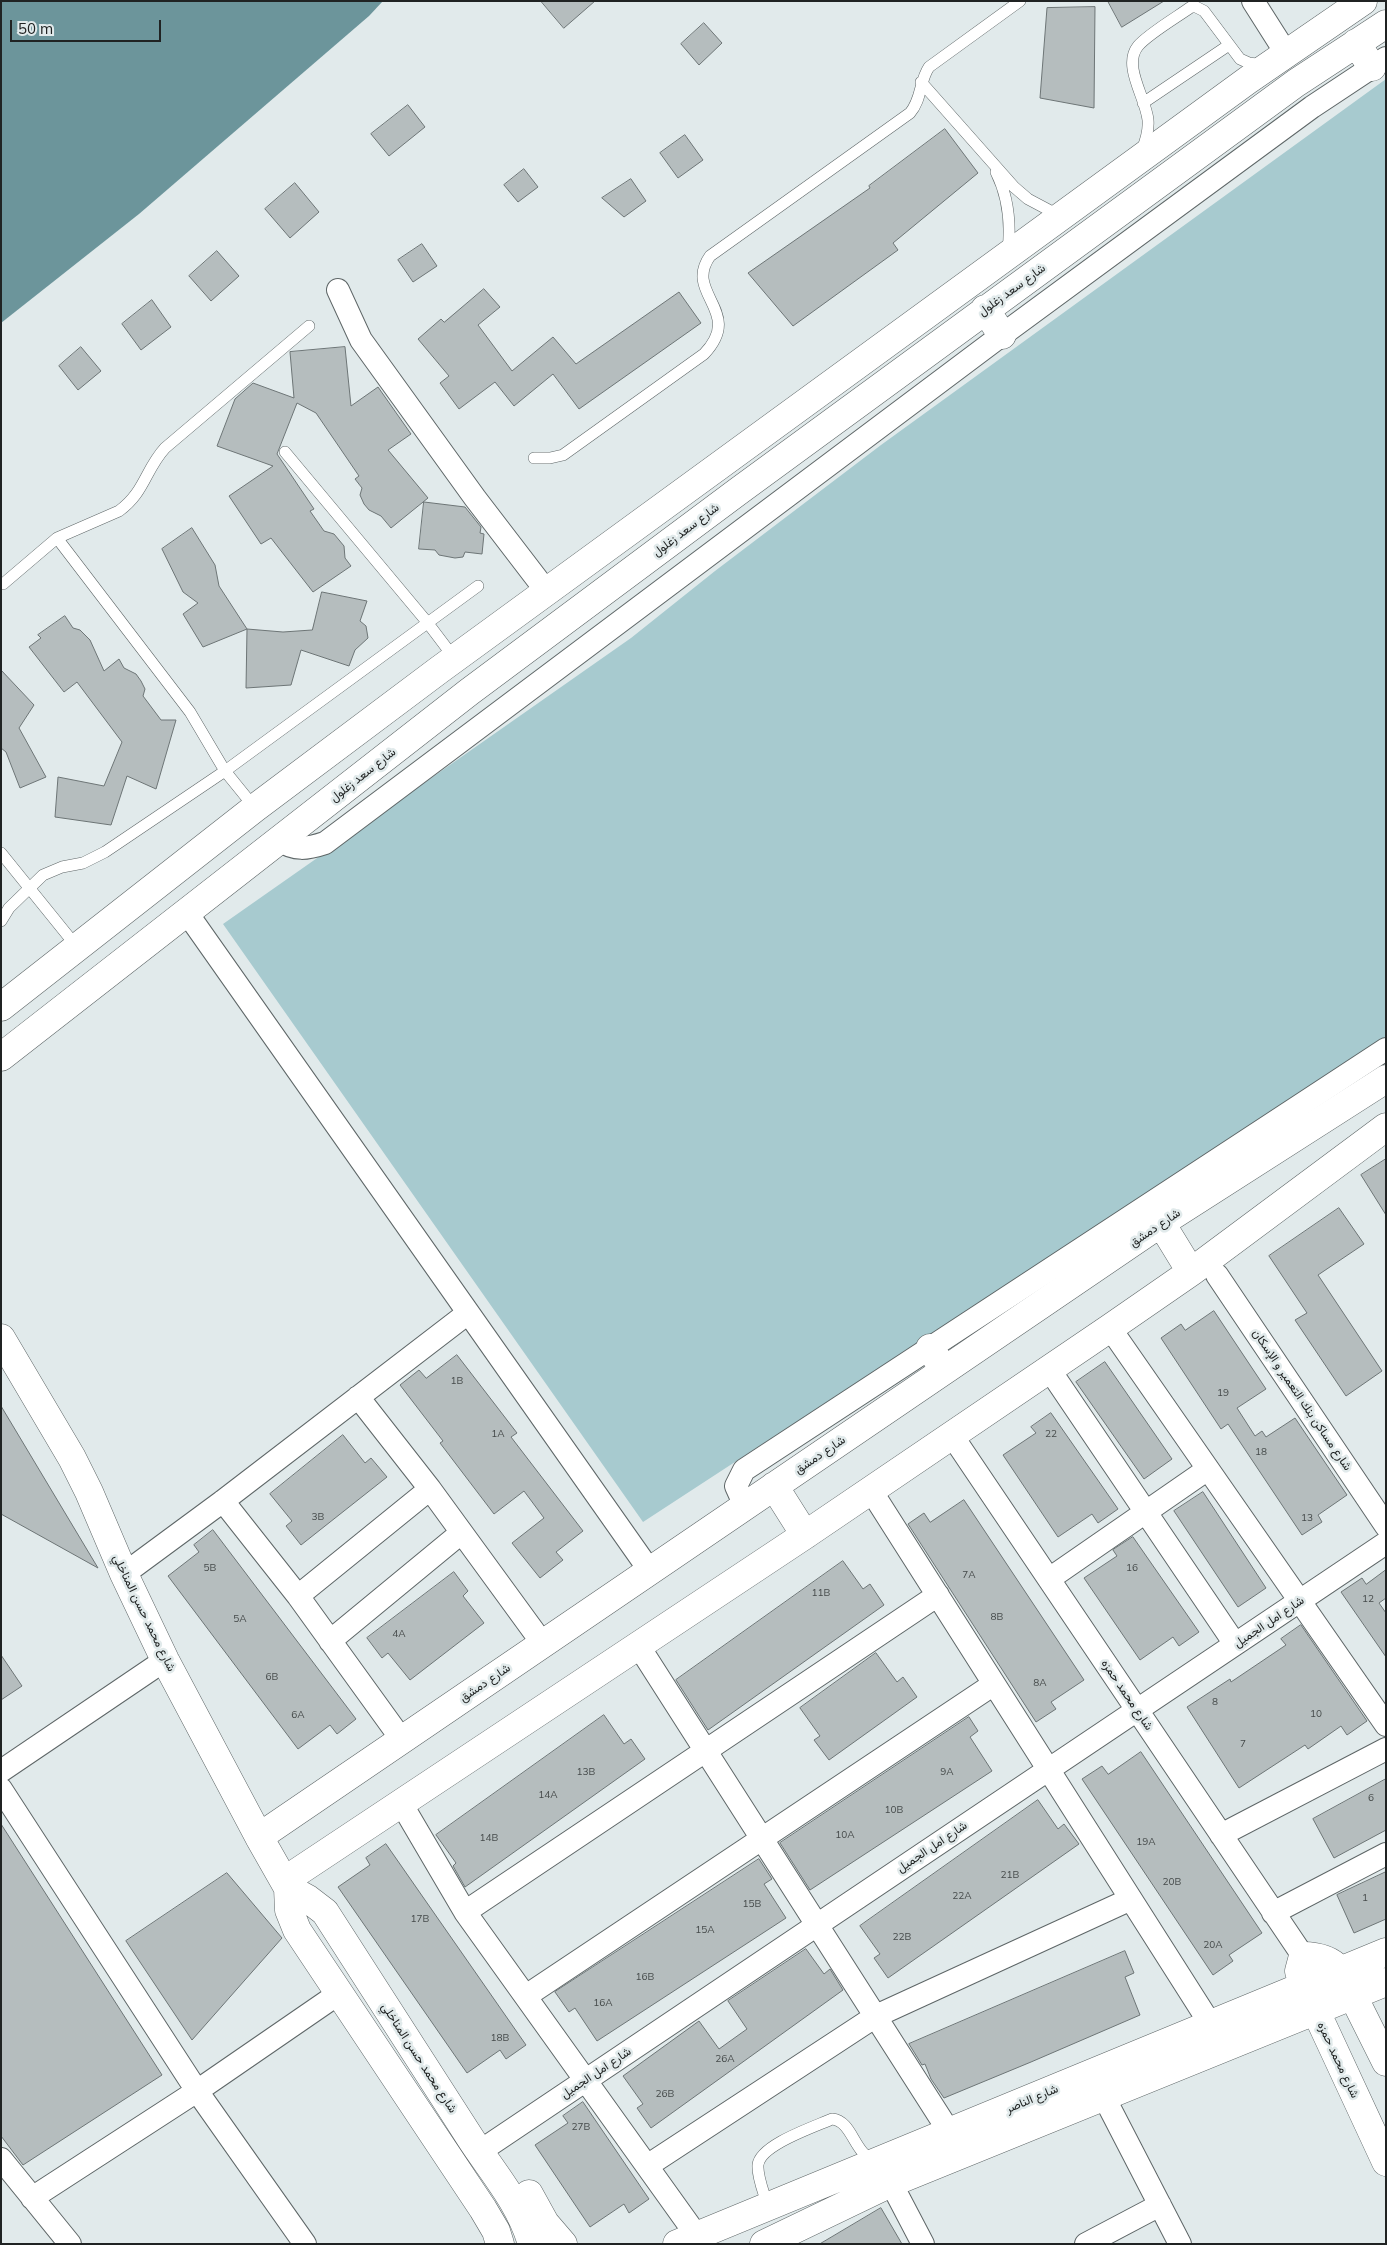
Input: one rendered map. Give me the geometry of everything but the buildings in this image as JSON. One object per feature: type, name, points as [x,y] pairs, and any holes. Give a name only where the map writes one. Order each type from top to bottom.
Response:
[{"type":"street","points":[[1253,1],[1278,58]]},
{"type":"street","points":[[1,1007],[255,808],[455,659],[1278,58],[1363,1]]},
{"type":"street","name":"شارع سعد زغلول","points":[[1,1057],[477,686],[985,309],[1296,83],[1386,24]]},
{"type":"street","points":[[279,840],[296,849],[306,849],[325,843],[1002,335],[1304,113],[1379,63],[1356,43]]},
{"type":"street","points":[[338,290],[361,340],[474,498],[547,592]]},
{"type":"street","points":[[985,309],[1002,335]]},
{"type":"street","points":[[721,465],[740,490]]},
{"type":"street","points":[[187,913],[650,1571]]},
{"type":"street","points":[[745,1506],[736,1486],[744,1470],[937,1359],[1386,1049]]},
{"type":"street","name":"شارع دمشق","points":[[259,1837],[774,1486],[937,1359],[1161,1223],[1386,1080]]},
{"type":"street","points":[[286,1884],[322,1856],[401,1802],[805,1535],[951,1434],[1110,1328],[1191,1272],[1386,1127]]},
{"type":"street","points":[[1161,1223],[1191,1272]]},
{"type":"street","name":"شارع مساكن بنك التعمير و الإسكان","points":[[1217,1275],[1386,1526]]},
{"type":"street","points":[[124,1574],[224,1501],[468,1313]]},
{"type":"street","points":[[1110,1328],[1386,1725]]},
{"type":"street","name":"شارع محمد حسن المناخلي","points":[[5,1352],[72,1458],[165,1660],[286,1884],[292,1920],[338,1994],[483,2209],[496,2231],[500,2244]]},
{"type":"street","points":[[1048,1369],[1235,1644]]},
{"type":"street","points":[[358,1397],[430,1489],[543,1644]]},
{"type":"street","name":"شارع محمد حمزه","points":[[951,1434],[1303,1956],[1299,1971],[1304,1986],[1385,2157]]},
{"type":"street","points":[[1049,1579],[1208,1468]]},
{"type":"street","points":[[774,1486],[805,1535]]},
{"type":"street","points":[[298,1596],[430,1489]]},
{"type":"street","points":[[870,1489],[1211,2025]]},
{"type":"street","points":[[224,1501],[298,1596],[402,1740]]},
{"type":"street","points":[[330,1641],[461,1533]]},
{"type":"street","name":"شارع امل الجميل","points":[[481,2155],[586,2080],[1386,1543]]},
{"type":"street","points":[[465,1912],[938,1595]]},
{"type":"street","points":[[638,1645],[950,2133]]},
{"type":"street","points":[[1,1771],[165,1660]]},
{"type":"street","points":[[526,1996],[994,1684]]},
{"type":"street","points":[[1221,1835],[1386,1750]]},
{"type":"street","points":[[1,1789],[197,2091],[305,2244]]},
{"type":"street","points":[[401,1802],[465,1912],[647,2166],[687,2240]]},
{"type":"street","points":[[1273,1913],[1386,1854]]},
{"type":"street","points":[[322,1856],[319,1885],[325,1912]]},
{"type":"street","name":"شارع محمد حسن المناخلي","points":[[286,1884],[325,1912],[481,2155],[520,2210],[532,2244]]},
{"type":"street","points":[[647,2166],[876,2016],[1131,1900]]},
{"type":"street","name":"شارع الناصر","points":[[764,2244],[950,2133],[1386,1952]]},
{"type":"street","points":[[1303,1956],[1326,1959],[1340,1970],[1386,2062]]},
{"type":"street","name":"شارع الناصر","points":[[687,2240],[768,2207],[885,2172],[1104,2097],[1386,1982]]},
{"type":"street","points":[[32,2198],[197,2091],[338,1994]]},
{"type":"street","points":[[382,2059],[408,2042]]},
{"type":"street","points":[[1104,2097],[1180,2244]]},
{"type":"street","points":[[481,2155],[506,2170],[520,2183],[532,2198],[544,2224],[563,2244]]},
{"type":"street","points":[[1,2159],[70,2244]]},
{"type":"street","points":[[885,2172],[923,2244]]},
{"type":"street","points":[[1086,2244],[1160,2205]]},
{"type":"lane","points":[[534,458],[550,458],[563,455],[704,354],[717,337],[719,326],[719,315],[704,288],[702,279],[703,270],[710,256],[910,113],[920,96],[921,82],[929,67],[1020,1]]},
{"type":"lane","points":[[1133,164],[1143,148],[1148,131],[1148,118],[1132,65],[1135,51],[1142,42],[1191,8],[1204,11],[1240,59],[1249,63],[1264,65],[1278,58]]},
{"type":"lane","points":[[1143,103],[1229,45]]},
{"type":"lane","points":[[921,82],[988,160],[1014,187],[1028,199],[1062,216]]},
{"type":"lane","points":[[988,160],[997,173],[1007,205],[1008,254]]},
{"type":"lane","points":[[3,584],[57,538],[118,511],[127,505],[140,490],[152,464],[165,448],[309,326]]},
{"type":"lane","points":[[285,452],[427,622],[455,659]]},
{"type":"lane","points":[[57,538],[190,712],[225,771],[255,808]]},
{"type":"lane","points":[[1,921],[29,887],[43,875],[62,867],[83,863],[105,852],[225,771],[478,586]]},
{"type":"lane","points":[[1,853],[78,948]]},
{"type":"lane","points":[[768,2207],[758,2167],[762,2156],[770,2148],[832,2118],[845,2125],[862,2152],[885,2172]]},
{"type":"shaded area","points":[[1,1],[383,1],[369,16],[139,214],[1,323]]},
{"type":"shaded area","points":[[1386,79],[1386,1037],[643,1522],[223,924],[631,638],[715,571],[881,445]]}]
